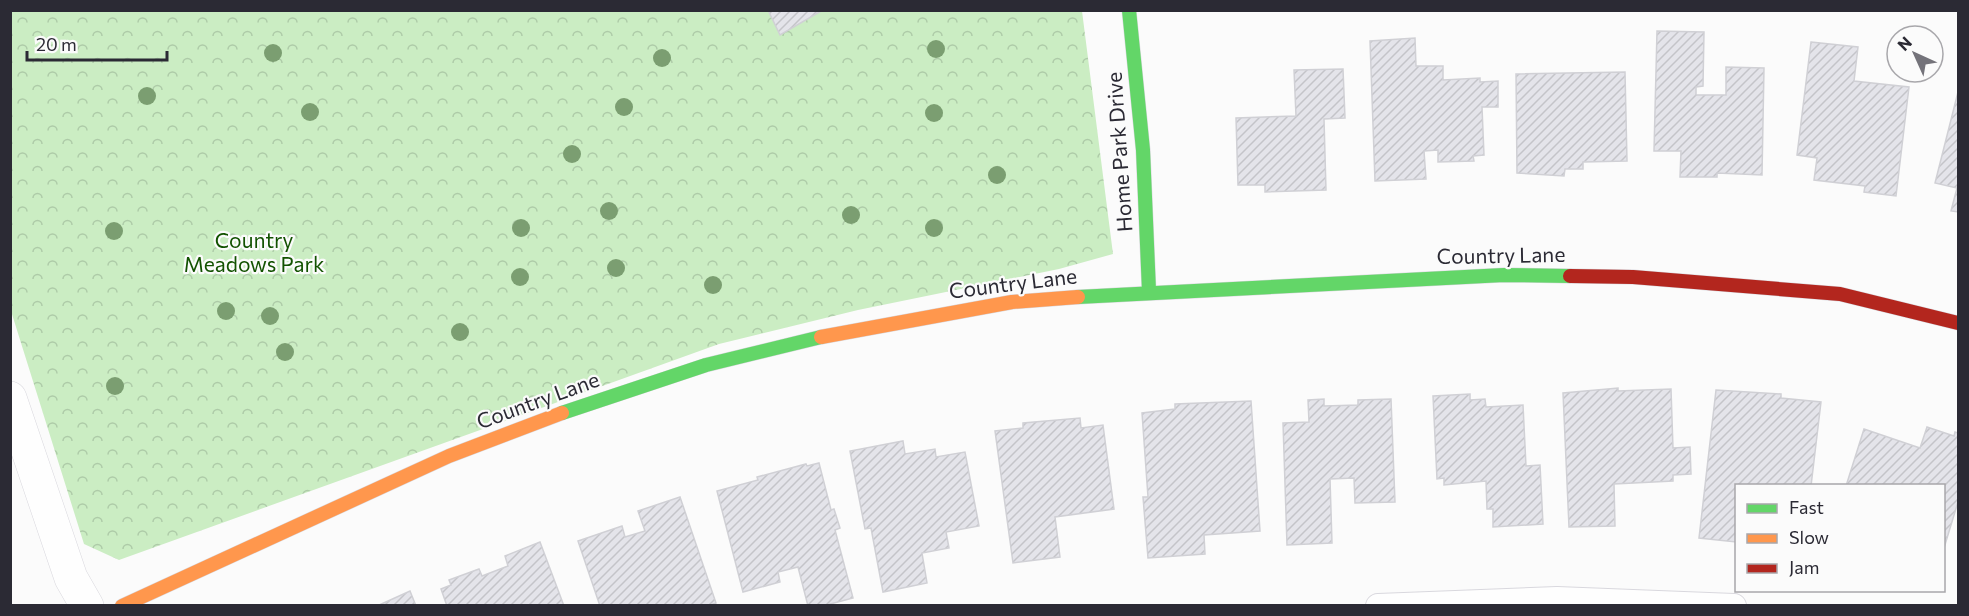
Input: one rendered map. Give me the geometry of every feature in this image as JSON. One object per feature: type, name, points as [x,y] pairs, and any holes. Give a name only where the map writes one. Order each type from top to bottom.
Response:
[{"type":"street","name":"Home Park Drive","points":[[1129,10],[1143,150],[1149,291]]},
{"type":"street","name":"Country Lane","points":[[122,606],[449,456],[570,410],[706,365],[844,331],[1012,302],[1149,291],[1504,274],[1632,277],[1840,294],[1959,323]]},
{"type":"street","points":[[10,398],[71,578],[87,606]]},
{"type":"lane","points":[[1378,606],[1557,598],[1734,606]]},
{"type":"green space","name":"Country Meadows Park","points":[[10,11],[1082,11],[1113,254],[1059,269],[858,310],[719,344],[119,560],[84,544],[11,311]]},
{"type":"building","points":[[768,10],[823,10],[780,35]]},
{"type":"building","points":[[1657,31],[1704,32],[1703,86],[1696,87],[1696,95],[1726,95],[1726,67],[1764,68],[1762,175],[1717,173],[1717,177],[1680,177],[1681,151],[1654,151]]},
{"type":"building","points":[[1415,38],[1416,66],[1443,66],[1443,80],[1480,78],[1480,82],[1498,81],[1498,107],[1482,107],[1484,155],[1473,156],[1474,161],[1438,162],[1438,150],[1424,151],[1426,179],[1375,181],[1370,41]]},
{"type":"building","points":[[1811,42],[1858,47],[1854,81],[1909,87],[1896,196],[1864,192],[1865,186],[1814,180],[1817,158],[1797,155]]},
{"type":"building","points":[[1343,69],[1345,118],[1324,119],[1326,190],[1265,192],[1265,185],[1238,185],[1236,118],[1296,116],[1294,70]]},
{"type":"building","points":[[1625,72],[1627,161],[1583,162],[1583,169],[1565,169],[1564,176],[1517,173],[1516,74]]},
{"type":"building","points":[[1958,92],[1958,212],[1951,211],[1957,188],[1935,183]]},
{"type":"building","points":[[1618,388],[1618,391],[1671,389],[1673,448],[1690,447],[1691,474],[1673,475],[1673,481],[1614,484],[1615,526],[1569,527],[1563,393]]},
{"type":"building","points":[[1716,390],[1781,394],[1781,398],[1821,402],[1811,484],[1735,484],[1735,542],[1699,538]]},
{"type":"building","points":[[1470,394],[1470,400],[1485,399],[1486,407],[1523,405],[1526,466],[1540,465],[1543,524],[1493,527],[1493,509],[1487,509],[1486,481],[1444,485],[1444,478],[1437,479],[1433,396]]},
{"type":"building","points":[[1324,399],[1324,406],[1358,405],[1358,400],[1391,399],[1395,502],[1355,503],[1354,478],[1330,479],[1332,543],[1287,545],[1283,423],[1309,422],[1308,400]]},
{"type":"building","points":[[1251,401],[1260,531],[1204,535],[1205,554],[1148,558],[1143,497],[1148,497],[1142,413],[1175,409],[1175,404]]},
{"type":"building","points":[[1080,418],[1081,428],[1103,425],[1114,509],[1055,517],[1060,557],[1013,563],[995,431],[1023,428],[1023,423]]},
{"type":"building","points":[[1927,427],[1954,436],[1955,432],[1958,433],[1958,502],[1945,545],[1945,484],[1847,484],[1864,429],[1920,448]]},
{"type":"building","points":[[903,441],[905,454],[935,449],[936,457],[965,452],[979,526],[946,532],[949,548],[922,553],[927,583],[883,592],[871,528],[865,529],[850,451]]},
{"type":"building","points":[[819,463],[831,510],[834,509],[840,528],[835,530],[853,598],[823,606],[808,606],[798,567],[778,572],[780,582],[743,592],[717,491],[758,480],[757,477],[806,464],[807,466]]},
{"type":"building","points":[[680,497],[716,603],[708,606],[600,606],[578,541],[622,526],[625,537],[645,531],[638,511]]},
{"type":"building","points":[[540,542],[564,606],[447,606],[441,589],[451,585],[449,580],[479,569],[482,576],[508,566],[505,556]]},
{"type":"building","points":[[410,591],[416,606],[377,606]]},
{"type":"traffic: fast","points":[[1129,10],[1143,150],[1149,291]]},
{"type":"traffic: fast","points":[[1078,297],[1504,275],[1570,276]]},
{"type":"traffic: fast","points":[[562,413],[706,365],[821,337]]},
{"type":"traffic: slow","points":[[821,337],[1012,302],[1078,297]]},
{"type":"traffic: slow","points":[[122,606],[449,456],[562,413]]},
{"type":"traffic: jam","points":[[1570,276],[1633,277],[1840,294],[1958,323]]}]
